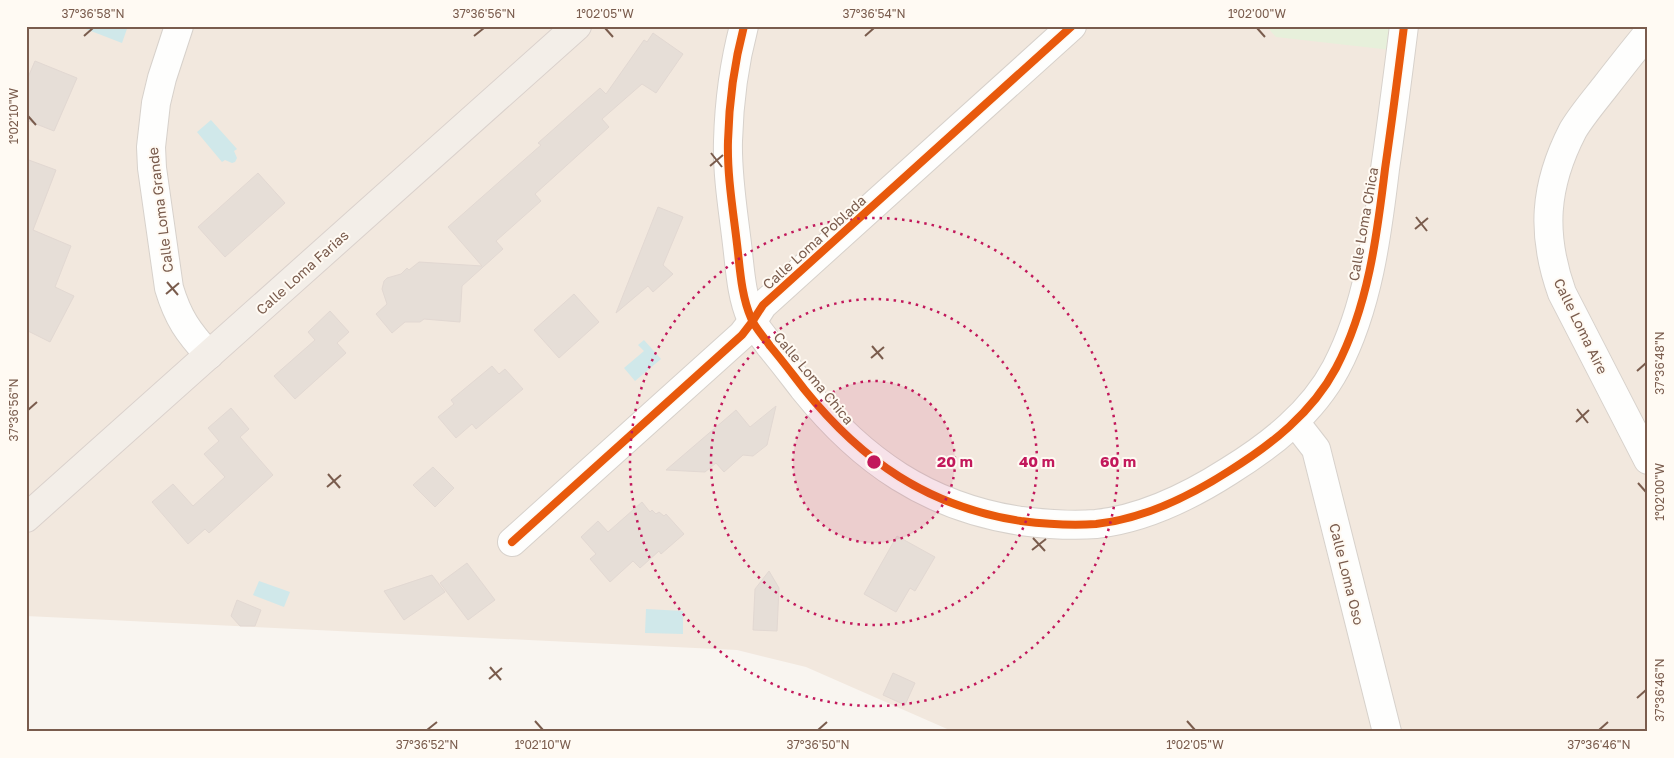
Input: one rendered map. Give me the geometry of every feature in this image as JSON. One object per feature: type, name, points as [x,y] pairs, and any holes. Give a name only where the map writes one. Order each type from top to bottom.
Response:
[{"type":"main road","name":"Calle Loma Farias","points":[[26,518],[577,26]]},
{"type":"street","name":"Calle Loma Grande","points":[[179,26],[156,103],[151,147],[152,168],[172,298],[183,323],[209,355]]},
{"type":"street","name":"Calle Loma Chica","points":[[744,26],[731,86],[728,144],[733,213],[742,282],[752,322],[837,428],[874,459],[916,487],[971,511],[1036,523],[1072,525],[1099,524],[1153,510],[1223,476],[1266,447],[1295,422],[1312,403],[1336,368],[1351,334],[1366,288],[1377,231],[1404,26]]},
{"type":"street","name":"Calle Loma Poblada","points":[[512,542],[742,335],[763,305],[1072,26]]},
{"type":"street","name":"Calle Loma Aire","points":[[1648,33],[1588,108],[1574,130],[1554,178],[1549,203],[1548,224],[1549,245],[1556,276],[1562,292],[1648,460]]},
{"type":"street","name":"Calle Loma Oso","points":[[1295,422],[1316,449],[1387,732]]},
{"type":"shaded area","points":[[30,26],[1648,26],[1648,732],[954,732],[806,667],[737,650],[26,616],[26,35]]},
{"type":"green space","points":[[1266,26],[1394,26],[1391,50],[1276,37]]},
{"type":"water","points":[[78,26],[128,26],[122,43]]},
{"type":"water","points":[[211,120],[237,149],[234,151],[237,158],[235,162],[232,163],[225,160],[222,162],[197,132]]},
{"type":"water","points":[[644,340],[661,359],[635,381],[624,368],[644,351],[638,345]]},
{"type":"water","points":[[259,581],[290,592],[284,607],[253,595]]},
{"type":"water","points":[[646,609],[683,611],[683,634],[645,633]]},
{"type":"building","points":[[653,33],[683,54],[656,93],[642,84],[602,119],[609,127],[535,194],[541,201],[496,241],[503,249],[462,286],[460,322],[424,319],[420,322],[405,322],[392,333],[376,314],[387,304],[382,289],[384,281],[387,278],[401,274],[407,268],[409,270],[419,262],[482,266],[448,227],[541,145],[538,143],[600,88],[606,94],[644,40],[647,42]]},
{"type":"building","points":[[35,61],[77,78],[54,131],[26,120],[26,82]]},
{"type":"building","points":[[26,159],[56,170],[33,230],[71,246],[55,287],[74,296],[50,342],[26,330]]},
{"type":"building","points":[[258,173],[285,203],[225,257],[198,227]]},
{"type":"building","points":[[658,207],[683,217],[663,265],[673,274],[653,292],[648,286],[616,313]]},
{"type":"building","points":[[574,294],[599,322],[559,358],[534,330]]},
{"type":"building","points":[[330,311],[349,332],[337,343],[346,353],[295,399],[274,376],[315,340],[308,332]]},
{"type":"building","points":[[492,366],[499,374],[505,369],[523,389],[476,429],[472,424],[456,438],[438,417],[454,404],[451,400]]},
{"type":"building","points":[[776,406],[767,445],[753,456],[743,455],[724,472],[716,463],[705,472],[666,470],[736,410],[750,427]]},
{"type":"building","points":[[231,408],[249,429],[240,437],[273,475],[209,533],[205,529],[188,544],[152,502],[173,484],[193,506],[225,477],[204,454],[219,441],[208,428]]},
{"type":"building","points":[[433,467],[454,488],[435,507],[413,485]]},
{"type":"building","points":[[642,502],[650,512],[652,510],[656,514],[659,512],[664,516],[666,514],[684,534],[661,554],[659,551],[640,568],[633,561],[610,582],[590,559],[596,554],[581,537],[598,521],[608,532]]},
{"type":"building","points":[[897,536],[935,557],[915,591],[910,588],[896,612],[864,594]]},
{"type":"building","points":[[467,563],[495,600],[468,620],[440,583]]},
{"type":"building","points":[[769,571],[779,588],[777,631],[753,630],[755,589]]},
{"type":"building","points":[[432,575],[445,592],[404,620],[384,591]]},
{"type":"building","points":[[237,600],[261,610],[255,626],[240,626],[231,616]]},
{"type":"building","points":[[893,673],[915,683],[905,705],[883,695]]},
{"type":"cycle path","points":[[744,26],[733,83],[728,141],[728,167],[741,281],[745,300],[755,325],[826,415],[849,438],[899,477],[956,505],[987,514],[1021,521],[1077,525],[1114,521],[1148,512],[1166,505],[1214,480],[1245,461],[1275,439],[1303,414],[1326,384],[1347,345],[1370,271],[1404,26]]},
{"type":"cycle path","points":[[512,542],[742,335],[763,305],[1072,26]]}]
